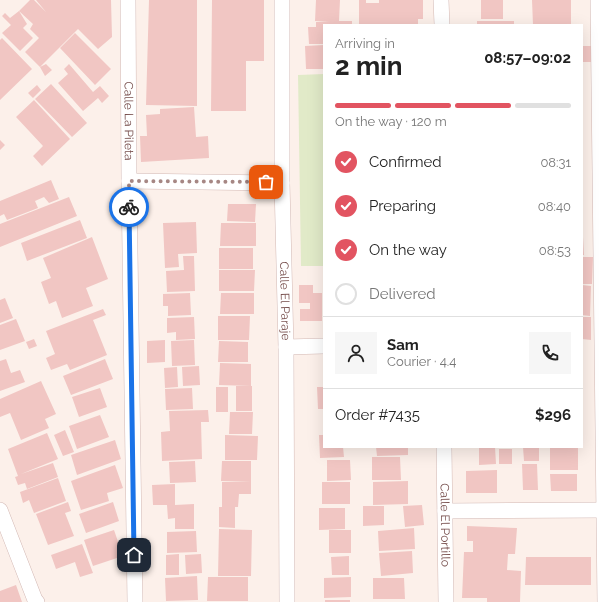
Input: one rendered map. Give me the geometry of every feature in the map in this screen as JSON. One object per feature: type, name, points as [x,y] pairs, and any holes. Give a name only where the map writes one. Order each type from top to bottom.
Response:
[{"type":"street","name":"Calle La Pileta","points":[[128,0],[135,602]]},
{"type":"street","name":"Calle El Paraje","points":[[282,0],[282,183],[286,347],[287,602]]},
{"type":"street","points":[[441,0],[442,24]]},
{"type":"street","points":[[600,0],[607,602]]},
{"type":"street","points":[[129,181],[282,183]]},
{"type":"street","points":[[286,347],[323,346]]},
{"type":"street","name":"Calle El Portillo","points":[[444,448],[446,602]]},
{"type":"street","points":[[0,510],[36,602]]},
{"type":"street","points":[[445,511],[606,510]]},
{"type":"green space","points":[[323,74],[323,266],[301,266],[298,75]]},
{"type":"building","points":[[30,0],[34,0],[46,12],[36,0],[111,0],[112,37],[98,49],[78,29],[40,67],[25,52],[39,38],[30,29],[33,24],[19,11]]},
{"type":"building","points":[[149,0],[197,0],[197,106],[146,105]]},
{"type":"building","points":[[212,0],[264,0],[264,61],[246,61],[246,111],[211,111]]},
{"type":"building","points":[[316,0],[340,0],[339,21],[352,21],[352,24],[323,24],[323,44],[309,44],[308,27],[316,27],[316,22],[329,22],[315,21]]},
{"type":"building","points":[[359,0],[366,0],[366,3],[379,3],[379,0],[423,0],[423,19],[418,19],[418,24],[359,24]]},
{"type":"building","points":[[481,0],[503,0],[503,19],[481,19]]},
{"type":"building","points":[[532,0],[571,0],[571,24],[533,24]]},
{"type":"building","points":[[19,11],[27,24],[23,28],[33,38],[20,51],[2,33],[11,25],[2,16],[5,13],[10,18]]},
{"type":"building","points":[[477,21],[514,21],[514,24],[477,24]]},
{"type":"building","points":[[75,33],[111,69],[95,85],[60,48]]},
{"type":"building","points":[[2,38],[32,69],[0,100],[0,40]]},
{"type":"building","points":[[323,45],[323,69],[306,69],[305,46]]},
{"type":"building","points":[[583,46],[591,46],[592,62],[583,62]]},
{"type":"building","points":[[46,64],[52,70],[45,76],[40,67]]},
{"type":"building","points":[[69,64],[93,92],[100,86],[109,96],[102,103],[98,98],[83,111],[58,83],[68,74],[64,69]]},
{"type":"building","points":[[51,84],[87,123],[72,137],[35,99]]},
{"type":"building","points":[[37,85],[41,90],[33,98],[28,93]]},
{"type":"building","points":[[34,100],[70,139],[42,166],[33,156],[43,146],[16,117]]},
{"type":"building","points":[[194,107],[196,137],[208,136],[209,158],[141,162],[140,136],[147,136],[146,115],[160,114],[160,109]]},
{"type":"building","points":[[0,140],[5,145],[0,150]]},
{"type":"building","points":[[51,180],[59,199],[49,203],[44,197],[35,201],[38,208],[7,220],[4,214],[0,216],[0,201]]},
{"type":"building","points":[[69,197],[77,216],[0,247],[0,224]]},
{"type":"building","points":[[228,204],[256,204],[255,222],[227,221]]},
{"type":"building","points":[[80,220],[87,238],[27,261],[21,243]]},
{"type":"building","points":[[196,222],[197,253],[178,254],[179,267],[165,268],[163,223]]},
{"type":"building","points":[[221,223],[256,223],[256,246],[220,246]]},
{"type":"building","points":[[92,237],[108,279],[86,288],[93,306],[62,318],[56,301],[49,304],[41,282],[51,278],[43,258]]},
{"type":"building","points":[[219,248],[253,248],[253,269],[219,269]]},
{"type":"building","points":[[183,256],[194,256],[195,291],[167,292],[166,271],[184,270]]},
{"type":"building","points":[[583,257],[593,257],[592,284],[583,284]]},
{"type":"building","points":[[219,270],[255,270],[254,291],[219,291]]},
{"type":"building","points":[[299,285],[313,285],[313,293],[322,293],[322,321],[300,321],[300,309],[310,309],[310,303],[299,303]]},
{"type":"building","points":[[583,285],[591,286],[590,316],[583,315]]},
{"type":"building","points":[[190,293],[191,315],[168,316],[168,306],[163,306],[163,294]]},
{"type":"building","points":[[221,293],[254,293],[254,314],[220,314]]},
{"type":"building","points":[[5,298],[13,318],[0,323],[0,300]]},
{"type":"building","points":[[103,309],[106,315],[93,320],[107,355],[70,370],[67,364],[51,370],[46,358],[55,354],[46,331]]},
{"type":"building","points":[[218,316],[250,316],[249,340],[218,340]]},
{"type":"building","points":[[194,317],[195,339],[176,340],[176,332],[167,333],[167,318]]},
{"type":"building","points":[[583,317],[591,317],[591,340],[583,339]]},
{"type":"building","points":[[16,319],[25,341],[0,350],[0,325]]},
{"type":"building","points":[[34,339],[37,346],[29,349],[26,342]]},
{"type":"building","points":[[165,340],[165,362],[147,363],[147,341]]},
{"type":"building","points":[[194,340],[195,365],[172,366],[171,341]]},
{"type":"building","points":[[219,341],[248,342],[248,362],[218,362]]},
{"type":"building","points":[[6,359],[11,373],[20,370],[25,382],[0,391],[0,361]]},
{"type":"building","points":[[105,359],[113,379],[71,395],[63,376]]},
{"type":"building","points":[[220,363],[251,364],[251,386],[219,385]]},
{"type":"building","points":[[199,366],[200,385],[183,386],[182,367]]},
{"type":"building","points":[[177,367],[178,387],[165,388],[164,368]]},
{"type":"building","points":[[41,381],[56,414],[45,419],[49,428],[21,440],[10,413],[0,417],[0,399]]},
{"type":"building","points":[[236,386],[252,386],[252,411],[236,411]]},
{"type":"building","points":[[216,387],[228,387],[228,412],[216,412]]},
{"type":"building","points":[[317,387],[323,387],[323,409],[318,409]]},
{"type":"building","points":[[100,388],[107,407],[79,417],[72,397]]},
{"type":"building","points":[[192,388],[193,409],[166,410],[165,389]]},
{"type":"building","points":[[208,410],[209,422],[201,422],[202,459],[162,461],[161,432],[170,431],[169,411]]},
{"type":"building","points":[[230,412],[253,412],[252,434],[229,434]]},
{"type":"building","points":[[100,415],[109,437],[77,449],[69,426]]},
{"type":"building","points":[[65,430],[74,452],[63,456],[54,435]]},
{"type":"building","points":[[47,433],[58,459],[21,474],[53,463],[58,477],[27,489],[25,483],[18,485],[15,477],[18,476],[8,449]]},
{"type":"building","points":[[225,435],[258,436],[257,460],[225,460]]},
{"type":"building","points":[[319,435],[323,435],[323,448],[343,448],[344,457],[320,458]]},
{"type":"building","points":[[115,440],[121,459],[77,475],[71,455]]},
{"type":"building","points":[[376,448],[408,448],[408,455],[377,456]]},
{"type":"building","points":[[479,448],[495,448],[496,464],[479,465]]},
{"type":"building","points":[[523,448],[539,448],[539,461],[524,461]]},
{"type":"building","points":[[550,448],[578,448],[578,470],[550,470]]},
{"type":"building","points":[[499,449],[512,449],[512,464],[499,464]]},
{"type":"building","points":[[372,457],[400,457],[401,480],[372,480]]},
{"type":"building","points":[[327,460],[350,460],[351,480],[327,481]]},
{"type":"building","points":[[195,461],[196,482],[170,483],[169,462]]},
{"type":"building","points":[[222,461],[251,461],[251,482],[221,481]]},
{"type":"building","points":[[522,464],[537,464],[538,490],[523,490]]},
{"type":"building","points":[[115,465],[123,488],[107,493],[109,501],[81,510],[71,481]]},
{"type":"building","points":[[497,470],[497,493],[466,493],[466,471]]},
{"type":"building","points":[[550,474],[577,474],[577,491],[551,491]]},
{"type":"building","points":[[58,478],[66,501],[34,513],[29,500],[23,503],[20,492]]},
{"type":"building","points":[[408,481],[408,504],[373,505],[373,482]]},
{"type":"building","points":[[222,482],[251,482],[251,494],[239,494],[238,507],[222,507]]},
{"type":"building","points":[[322,482],[350,482],[350,504],[322,504]]},
{"type":"building","points":[[175,484],[175,505],[194,504],[194,529],[175,529],[175,518],[168,519],[167,505],[153,505],[152,485]]},
{"type":"building","points":[[68,502],[71,511],[65,513],[74,536],[48,545],[36,514]]},
{"type":"building","points":[[113,502],[119,521],[86,533],[79,514]]},
{"type":"building","points":[[422,505],[424,525],[405,527],[403,506]]},
{"type":"building","points":[[363,506],[384,506],[384,525],[363,526]]},
{"type":"building","points":[[219,507],[235,507],[235,528],[219,527]]},
{"type":"building","points":[[319,508],[345,508],[345,529],[319,530]]},
{"type":"building","points":[[467,526],[517,528],[515,554],[508,554],[507,570],[521,571],[520,602],[487,602],[487,598],[462,598],[464,552],[473,552],[473,541],[467,541]]},
{"type":"building","points":[[414,528],[415,549],[379,551],[378,531]]},
{"type":"building","points":[[219,529],[252,530],[251,576],[218,576]]},
{"type":"building","points":[[114,530],[123,556],[93,566],[84,540]]},
{"type":"building","points":[[329,530],[351,530],[351,553],[329,553]]},
{"type":"building","points":[[196,531],[197,552],[167,553],[167,532]]},
{"type":"building","points":[[82,544],[93,573],[80,577],[75,562],[56,569],[51,555]]},
{"type":"building","points":[[412,551],[413,573],[381,576],[379,553]]},
{"type":"building","points":[[179,554],[179,575],[166,575],[166,555]]},
{"type":"building","points":[[201,554],[202,573],[186,574],[185,555]]},
{"type":"building","points":[[349,556],[349,575],[332,575],[331,557]]},
{"type":"building","points":[[526,557],[591,557],[591,585],[525,585]]},
{"type":"building","points":[[197,576],[198,600],[166,601],[165,578]]},
{"type":"building","points":[[208,577],[248,577],[248,601],[207,601]]},
{"type":"building","points":[[351,577],[351,597],[324,598],[324,578]]},
{"type":"building","points":[[373,578],[404,578],[405,599],[373,599]]},
{"type":"building","points":[[16,585],[22,602],[0,602],[0,591]]},
{"type":"building","points":[[325,600],[350,600],[350,602],[325,602]]},
{"type":"way so far","points":[[129,207],[129,181],[266,182]]},
{"type":"route","points":[[129,207],[134,555]]}]
